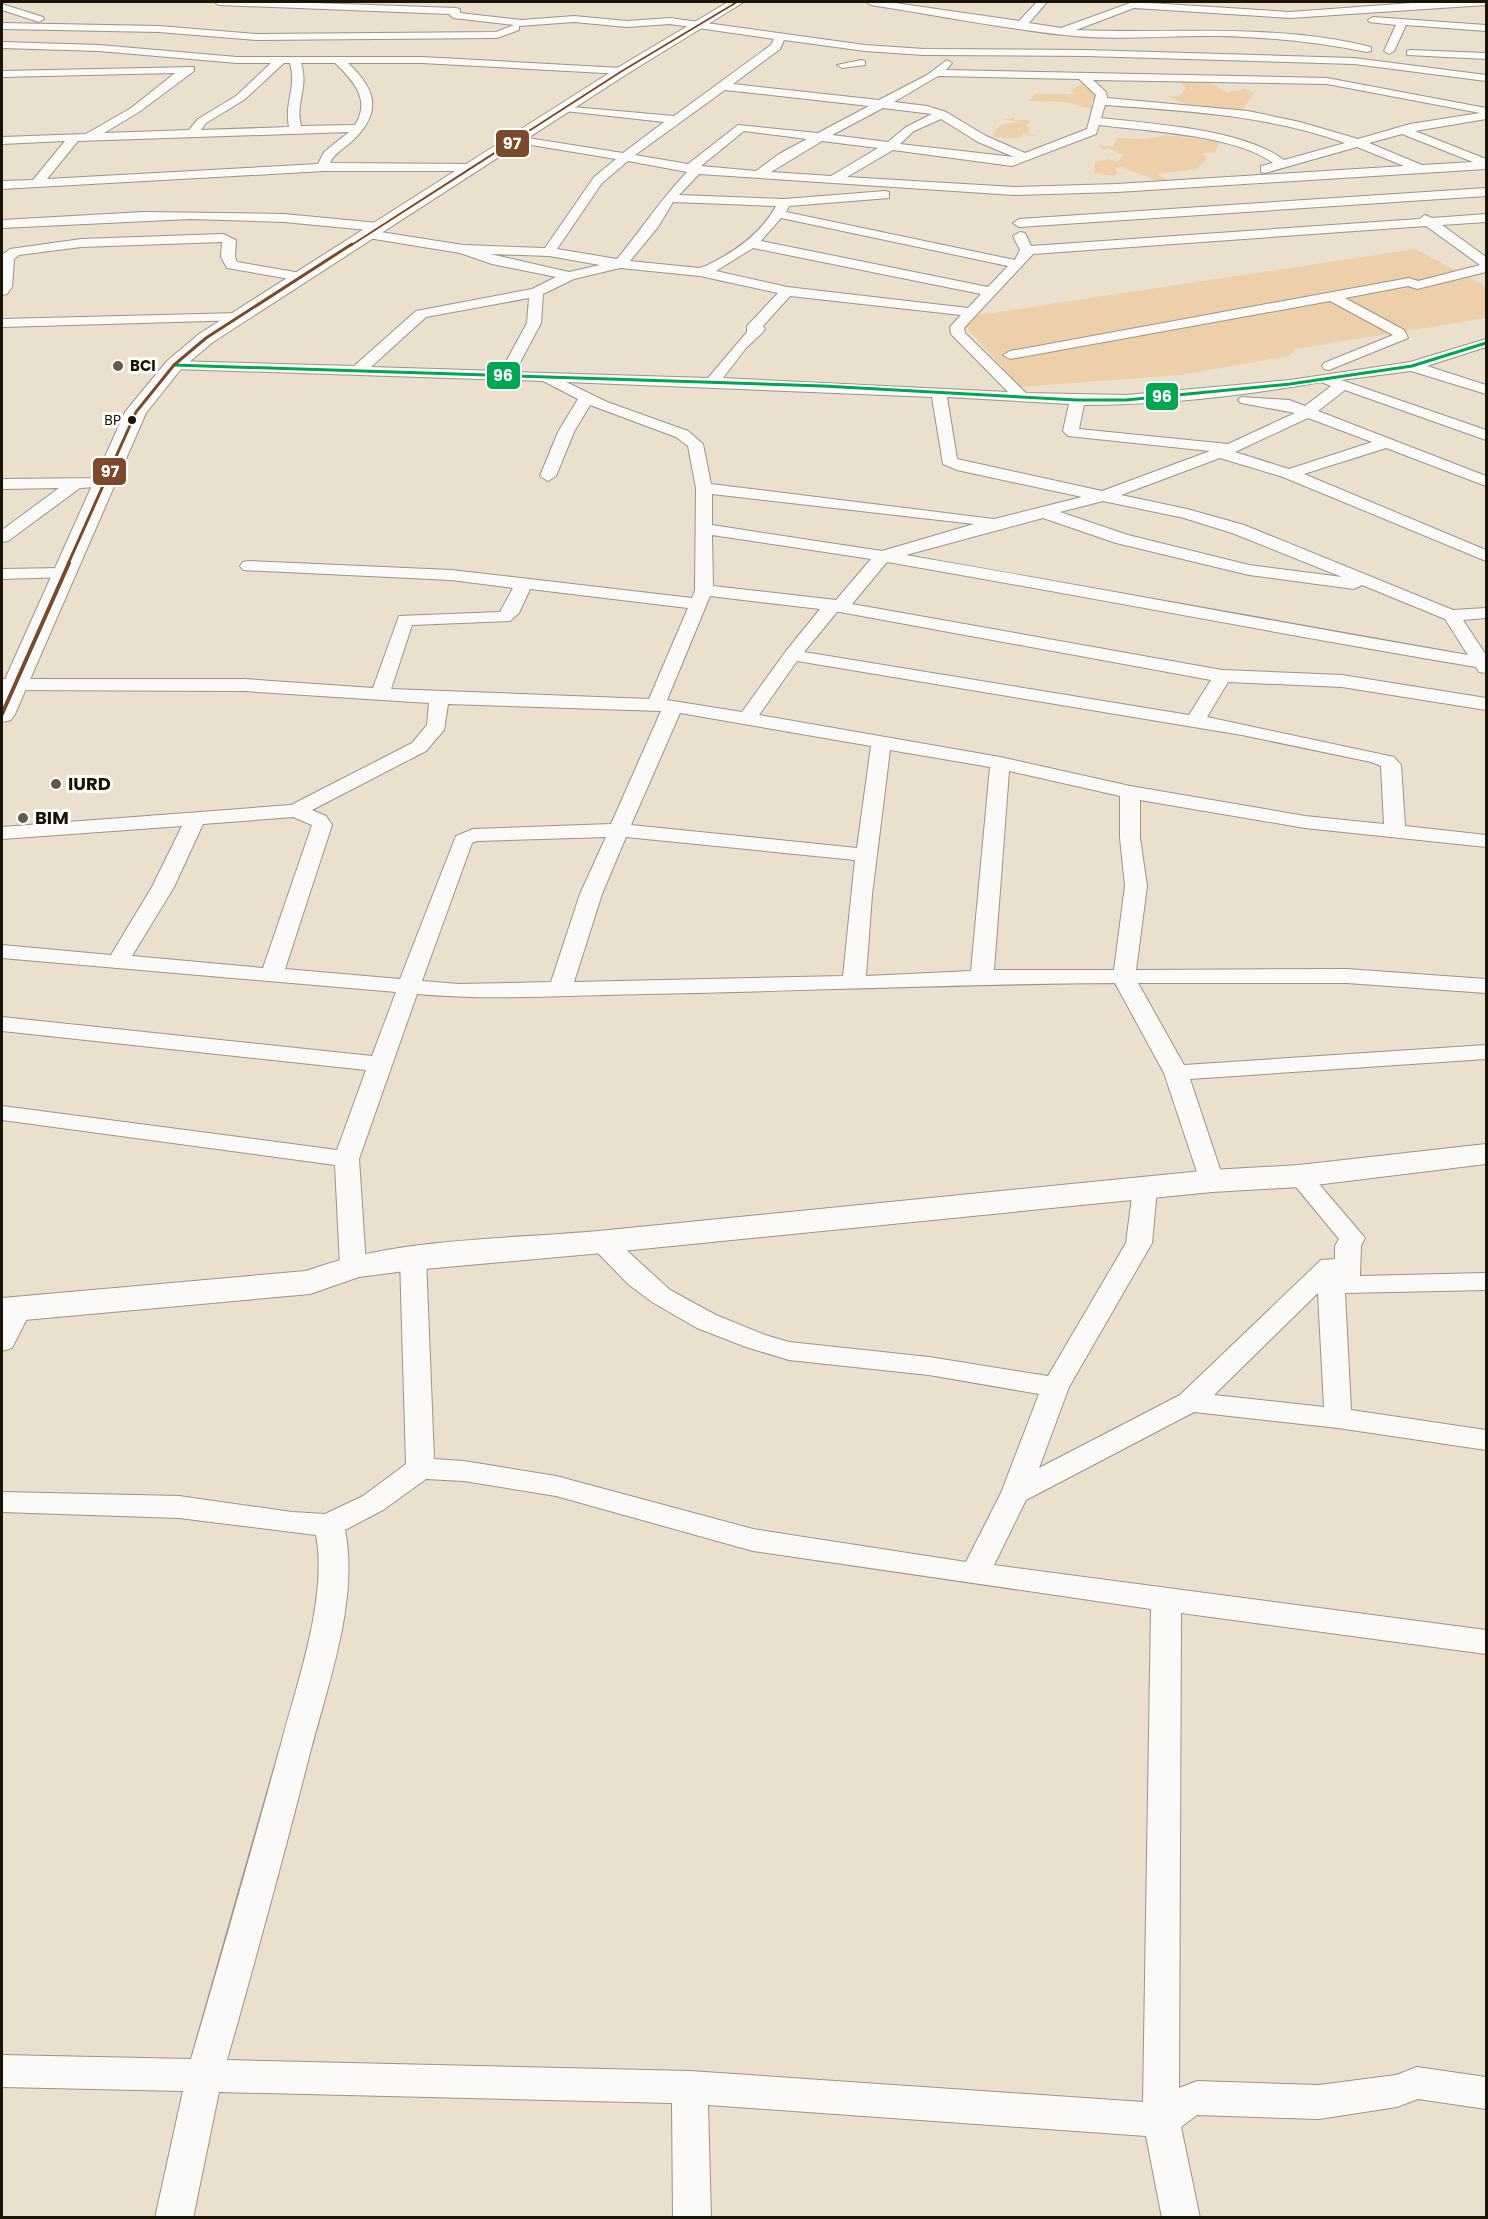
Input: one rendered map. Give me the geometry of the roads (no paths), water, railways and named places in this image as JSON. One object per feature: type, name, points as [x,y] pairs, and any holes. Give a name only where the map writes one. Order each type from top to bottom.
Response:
[{"type":"main road","points":[[2,714],[7,685],[62,573],[135,412],[174,364],[190,350],[239,317],[373,230],[519,140],[622,71],[737,2]]},
{"type":"main road","points":[[10,1310],[310,1282],[353,1266],[413,1258],[602,1242],[1212,1181],[1299,1176],[1486,1154]]},
{"type":"street","points":[[219,2],[456,11],[432,37],[423,60]]},
{"type":"street","points":[[871,2],[1062,32],[1166,36],[1217,33],[1276,36],[1323,40],[1389,51],[1486,56]]},
{"type":"street","points":[[1022,24],[1042,2]]},
{"type":"street","points":[[1062,32],[1137,3],[1279,15],[1314,15],[1341,10],[1428,2],[1486,2]]},
{"type":"street","points":[[2,7],[57,26]]},
{"type":"street","points":[[333,60],[338,37],[355,8]]},
{"type":"street","points":[[1341,10],[1402,22],[1484,28]]},
{"type":"street","points":[[1323,40],[1341,10]]},
{"type":"street","points":[[453,15],[522,23],[574,20],[627,24],[670,21],[924,52],[1265,57],[1385,64],[1483,78]]},
{"type":"street","points":[[1265,57],[1276,36],[1279,15]]},
{"type":"street","points":[[1389,51],[1402,22]]},
{"type":"street","points":[[2,26],[169,30],[256,37],[432,37],[501,35],[522,23]]},
{"type":"street","points":[[58,46],[76,26]]},
{"type":"street","points":[[1466,75],[1478,66],[1471,55],[1472,40],[1484,28]]},
{"type":"street","points":[[121,50],[169,30]]},
{"type":"street","points":[[1062,32],[1086,53]]},
{"type":"street","points":[[549,252],[595,184],[655,133],[776,46],[780,36]]},
{"type":"street","points":[[1166,36],[1166,55]]},
{"type":"street","points":[[237,60],[256,37]]},
{"type":"street","points":[[2,45],[121,50],[237,60],[423,60],[622,71]]},
{"type":"street","points":[[936,74],[950,51]]},
{"type":"street","points":[[844,59],[873,62],[917,58],[924,52]]},
{"type":"street","points":[[324,167],[327,157],[358,128],[368,115],[369,97],[356,75],[333,60]]},
{"type":"street","points":[[2,74],[187,69],[275,61]]},
{"type":"street","points":[[192,134],[202,121],[240,98],[275,61]]},
{"type":"street","points":[[295,61],[300,78],[292,112],[296,130]]},
{"type":"street","points":[[1327,81],[1334,61]]},
{"type":"street","points":[[87,137],[135,110],[187,69]]},
{"type":"street","points":[[759,175],[817,138],[936,74],[1327,81],[1486,111]]},
{"type":"street","points":[[1024,178],[1092,131],[1102,94],[1081,75]]},
{"type":"street","points":[[1444,102],[1467,90],[1483,78]]},
{"type":"street","points":[[721,86],[881,102],[942,114],[982,139],[1024,178],[1028,207],[1019,223],[1018,230],[1027,250],[1024,257],[957,327],[958,334],[1020,395]]},
{"type":"street","points":[[1099,101],[1239,113],[1298,124],[1375,148],[1420,169]]},
{"type":"street","points":[[565,108],[676,120]]},
{"type":"street","points":[[833,180],[891,146],[910,129],[942,114]]},
{"type":"street","points":[[1019,223],[1215,196],[1259,172],[1282,164],[1360,144],[1403,130],[1486,116]]},
{"type":"street","points":[[1455,120],[1486,131]]},
{"type":"street","points":[[1095,121],[1238,143],[1271,153],[1282,164]]},
{"type":"street","points":[[2,140],[358,128]]},
{"type":"street","points":[[359,370],[421,314],[536,292],[569,276],[620,264],[693,169],[742,128],[1005,162],[1024,178]]},
{"type":"street","points":[[1403,130],[1486,164]]},
{"type":"street","points":[[38,183],[74,138]]},
{"type":"street","points":[[519,140],[693,169],[960,188],[1024,178],[1215,196],[1394,197],[1486,192]]},
{"type":"street","points":[[1248,180],[1486,164]]},
{"type":"street","points":[[2,185],[180,177],[324,167],[475,167]]},
{"type":"street","points":[[1359,173],[1486,263]]},
{"type":"street","points":[[700,272],[722,266],[749,243],[781,208],[951,193],[960,188]]},
{"type":"street","points":[[669,198],[781,208],[1017,264]]},
{"type":"street","points":[[2,224],[149,214],[309,219],[463,249],[505,263],[569,276]]},
{"type":"street","points":[[1027,250],[1486,218]]},
{"type":"street","points":[[2,291],[5,286],[6,268],[91,251],[132,240],[223,238],[229,240],[228,257],[232,265],[301,277]]},
{"type":"street","points":[[749,243],[991,292]]},
{"type":"street","points":[[463,249],[549,252],[620,264],[700,272],[787,291],[970,312]]},
{"type":"street","points":[[1010,355],[1330,295],[1409,282],[1417,285],[1486,268]]},
{"type":"street","points":[[712,383],[741,345],[758,329],[752,329],[787,291]]},
{"type":"street","points":[[506,375],[534,323],[536,292]]},
{"type":"street","points":[[1277,386],[1284,380],[1308,374],[1401,338],[1399,333],[1330,295]]},
{"type":"street","points":[[2,323],[239,317]]},
{"type":"street","points":[[174,364],[1020,395],[1077,400],[1150,399],[1277,386],[1412,366],[1486,343]]},
{"type":"street","points":[[1412,366],[1486,390]]},
{"type":"street","points":[[541,376],[586,398],[691,438],[695,444],[704,488],[701,597],[619,830],[591,894],[560,990]]},
{"type":"street","points":[[1319,378],[1486,435]]},
{"type":"street","points":[[747,719],[792,655],[883,556],[997,523],[1030,518],[1042,512],[1103,496],[1225,450],[1306,413],[1342,385]]},
{"type":"street","points":[[939,393],[949,461],[970,468],[1187,514],[1238,529],[1450,615],[1486,613]]},
{"type":"street","points":[[1192,395],[1277,403],[1486,482]]},
{"type":"street","points":[[548,476],[566,432],[586,398]]},
{"type":"street","points":[[1077,400],[1071,431],[1074,433],[1225,450],[1289,474],[1486,556]]},
{"type":"street","points":[[1289,474],[1386,443]]},
{"type":"street","points":[[2,537],[77,483]]},
{"type":"street","points":[[2,484],[103,483]]},
{"type":"street","points":[[704,488],[997,523]]},
{"type":"street","points":[[1042,512],[1122,539],[1249,570],[1389,589]]},
{"type":"street","points":[[704,529],[883,556],[1189,609],[1257,625],[1483,665]]},
{"type":"street","points":[[249,566],[440,575],[522,585],[837,606],[1222,676],[1342,681],[1486,704]]},
{"type":"street","points":[[2,574],[62,573]]},
{"type":"street","points":[[380,694],[405,620],[504,617],[510,613],[522,585]]},
{"type":"street","points":[[1450,615],[1483,665]]},
{"type":"street","points":[[792,655],[1266,733],[1387,761],[1391,765],[1395,833]]},
{"type":"street","points":[[1195,721],[1222,676]]},
{"type":"street","points":[[7,685],[213,684],[438,698],[664,705],[1000,763],[1130,792],[1305,822],[1486,841]]},
{"type":"street","points":[[2,833],[295,811],[419,747],[434,735],[438,724],[438,698]]},
{"type":"street","points":[[854,983],[881,742]]},
{"type":"street","points":[[982,977],[1000,763]]},
{"type":"street","points":[[1130,792],[1130,838],[1136,886],[1124,978],[1176,1074],[1212,1181]]},
{"type":"street","points":[[272,975],[322,825],[319,820],[295,811]]},
{"type":"street","points":[[118,961],[163,887],[196,818]]},
{"type":"street","points":[[353,1266],[348,1159],[406,988],[463,840],[473,835],[619,830],[867,855]]},
{"type":"street","points":[[2,952],[406,988],[560,990],[854,983],[982,977],[1347,976],[1486,986]]},
{"type":"street","points":[[2,1024],[379,1064]]},
{"type":"street","points":[[1176,1074],[1486,1052]]},
{"type":"street","points":[[2,1113],[348,1159]]},
{"type":"street","points":[[1299,1176],[1352,1238],[1338,1276],[1338,1418]]},
{"type":"street","points":[[975,1574],[1014,1493],[1055,1387],[1139,1243],[1145,1189]]},
{"type":"street","points":[[602,1242],[659,1295],[695,1316],[768,1345],[789,1351],[929,1366],[1055,1387]]},
{"type":"street","points":[[413,1258],[420,1468]]},
{"type":"street","points":[[1014,1493],[1190,1402],[1338,1276],[1486,1281]]},
{"type":"street","points":[[2,1341],[10,1310]]},
{"type":"street","points":[[1190,1402],[1338,1418],[1486,1440]]},
{"type":"street","points":[[2,1502],[179,1508],[329,1525],[373,1503],[420,1468],[464,1471],[556,1486],[753,1540],[975,1574],[1486,1642]]},
{"type":"street","points":[[174,2217],[204,2076],[255,1901],[326,1632],[335,1555],[329,1525]]},
{"type":"street","points":[[1166,1598],[1161,2120],[1181,2217]]},
{"type":"street","points":[[2,2071],[690,2087],[1161,2120],[1185,2102],[1197,2098],[1319,2102],[1397,2091],[1417,2083],[1486,2093]]},
{"type":"street","points":[[690,2087],[692,2217]]},
{"type":"place","name":"BCI","points":[[118,366]]},
{"type":"place","name":"BP","points":[[132,420]]},
{"type":"place","name":"IURD","points":[[56,784]]},
{"type":"place","name":"BIM","points":[[23,818]]}]
